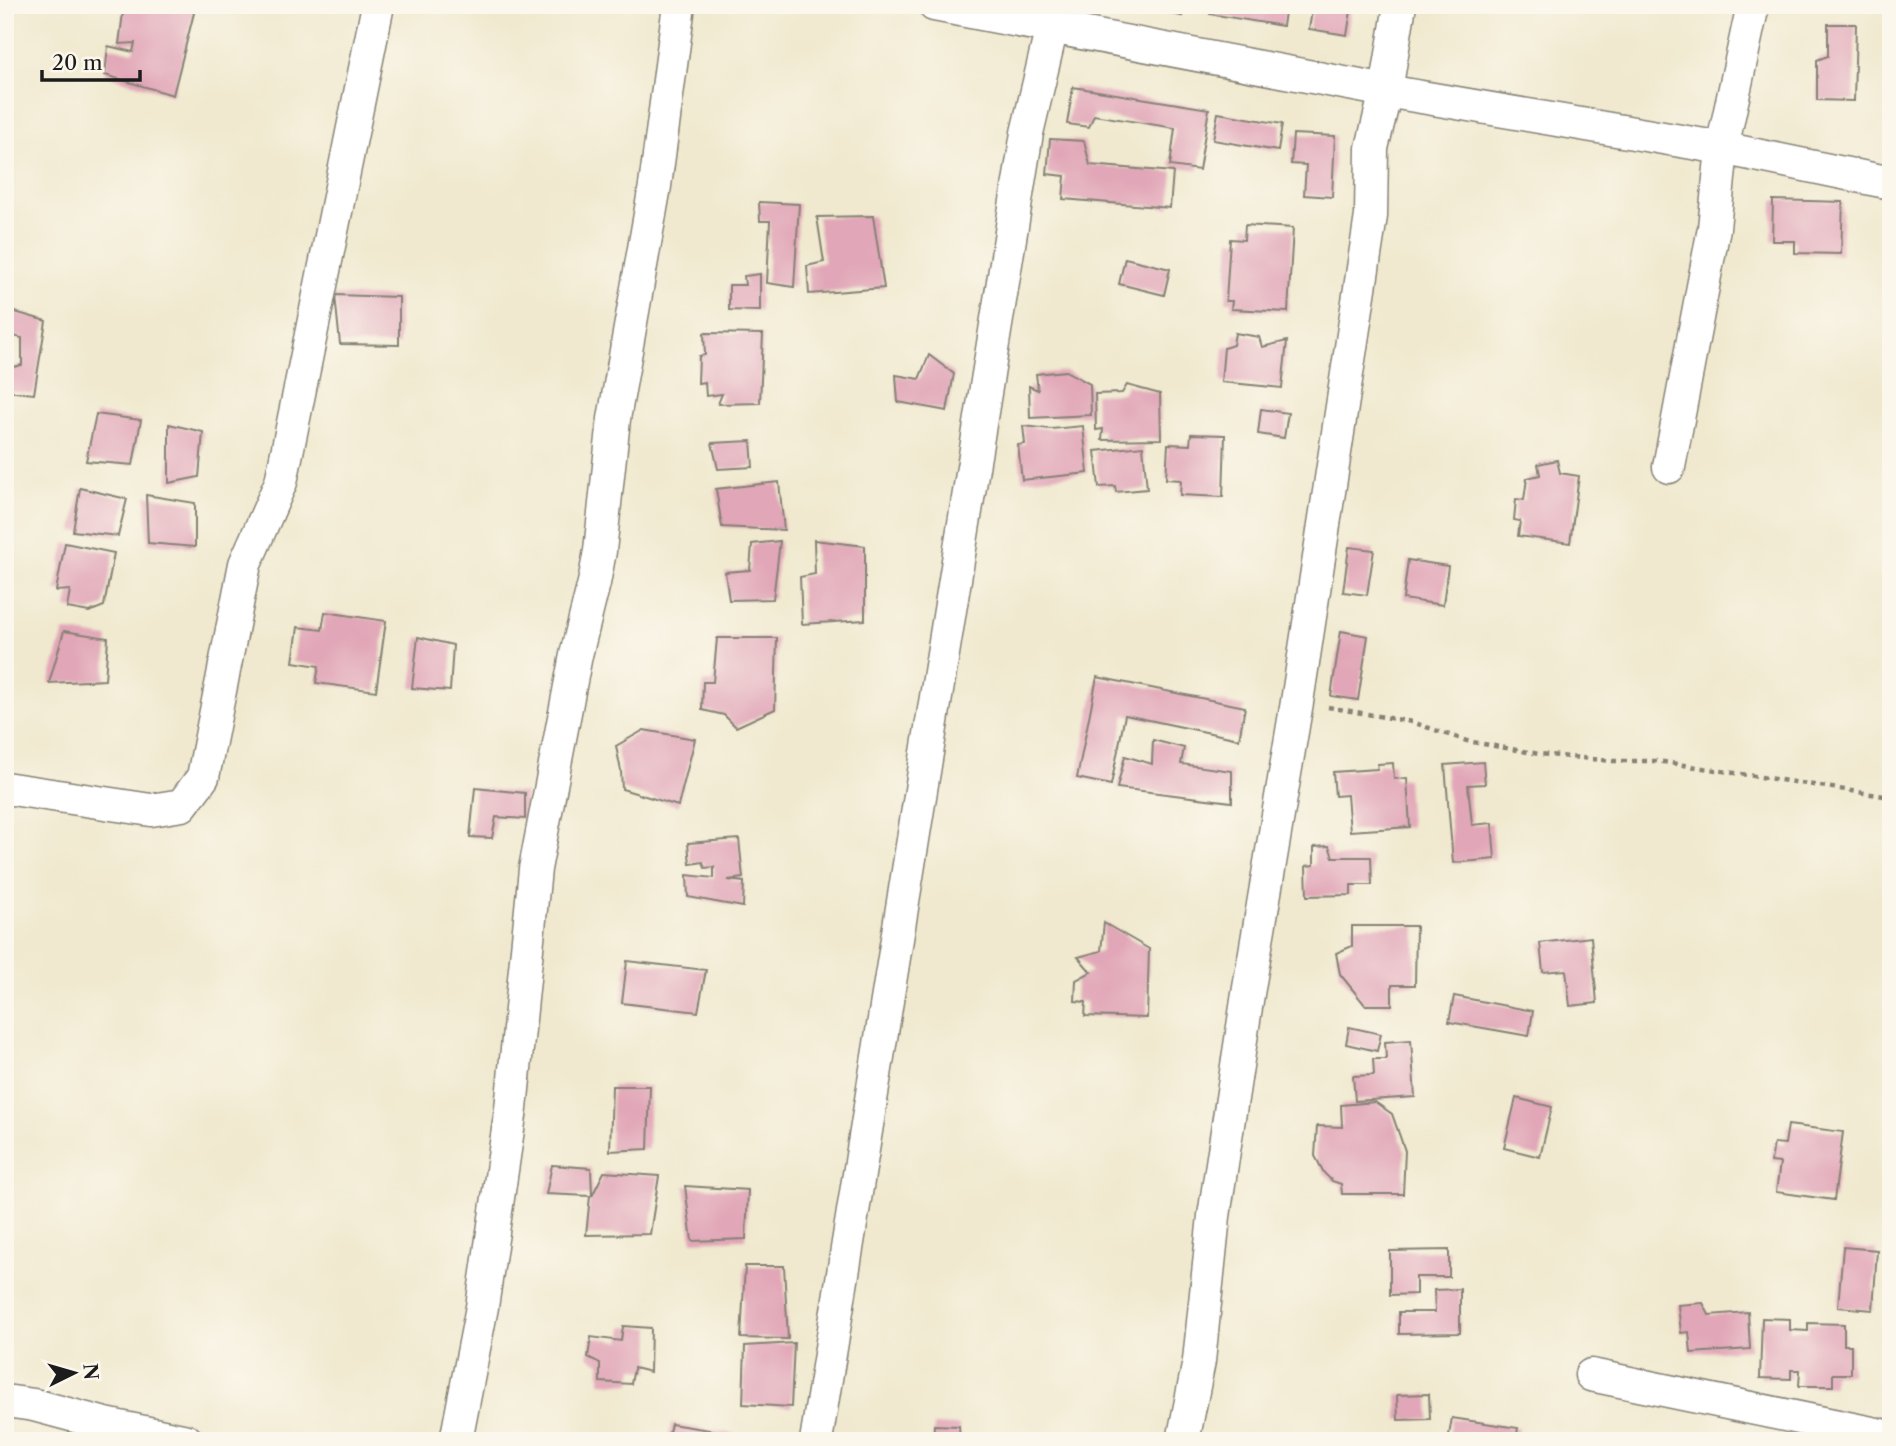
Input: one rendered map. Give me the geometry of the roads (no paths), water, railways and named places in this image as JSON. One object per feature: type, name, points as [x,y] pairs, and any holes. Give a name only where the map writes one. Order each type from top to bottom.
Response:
[{"type":"street","points":[[5,788],[151,810],[182,805],[203,777],[245,564],[281,482],[378,5]]},
{"type":"street","points":[[456,1441],[482,1307],[511,1109],[535,869],[576,655],[596,572],[614,419],[655,186],[679,5]]},
{"type":"street","points":[[934,5],[1386,92],[1722,148],[1891,183]]},
{"type":"street","points":[[1183,1441],[1199,1361],[1214,1216],[1297,702],[1371,216],[1372,148],[1386,92],[1400,5]]},
{"type":"street","points":[[1669,467],[1714,228],[1722,148],[1753,5]]},
{"type":"street","points":[[816,1441],[1018,186],[1027,133],[1052,27]]},
{"type":"street","points":[[1591,1375],[1890,1436]]},
{"type":"street","points":[[5,1401],[34,1405],[105,1424],[187,1441]]}]
